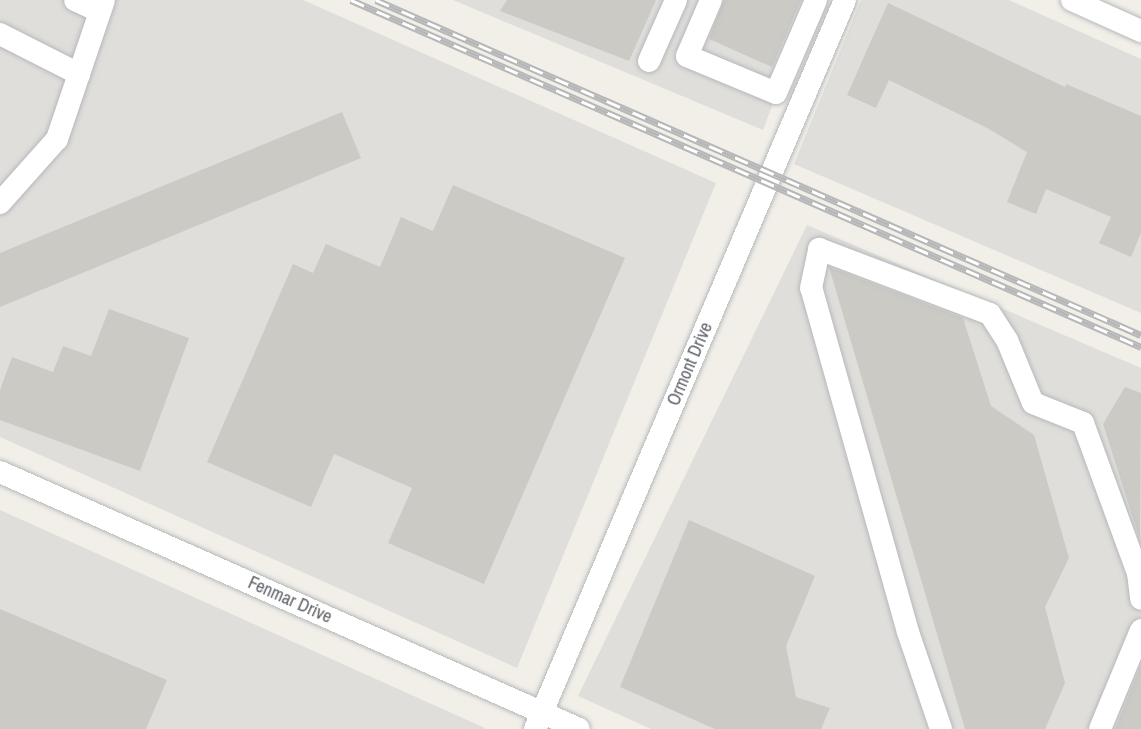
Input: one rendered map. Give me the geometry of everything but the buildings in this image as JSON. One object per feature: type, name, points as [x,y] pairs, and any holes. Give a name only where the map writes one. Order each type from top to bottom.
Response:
[{"type":"street","points":[[0,203],[57,139],[102,5],[75,0]]},
{"type":"street","points":[[649,61],[676,0]]},
{"type":"street","points":[[711,0],[687,56],[776,93],[816,0]]},
{"type":"street","name":"Ormont Drive","points":[[539,721],[845,0]]},
{"type":"street","points":[[1072,0],[1141,31]]},
{"type":"street","points":[[0,34],[79,74]]},
{"type":"street","points":[[940,729],[908,632],[811,288],[819,249],[990,314],[1007,340],[1033,403],[1083,423],[1138,573],[1141,599]]},
{"type":"street","name":"Fenmar Drive","points":[[0,472],[539,721],[579,729]]},
{"type":"street","points":[[1100,729],[1141,630]]},
{"type":"shaded area","points":[[0,0],[303,0],[716,183],[517,668],[0,437]]},
{"type":"shaded area","points":[[453,0],[812,0],[763,130]]},
{"type":"shaded area","points":[[861,0],[1009,0],[1141,59],[1141,313],[794,164]]},
{"type":"shaded area","points":[[807,225],[1141,368],[1141,729],[651,729],[578,696]]},
{"type":"shaded area","points":[[0,510],[485,728],[0,729]]},
{"type":"railway","points":[[351,0],[1141,347]]},
{"type":"railway","points":[[376,0],[1141,335]]}]
